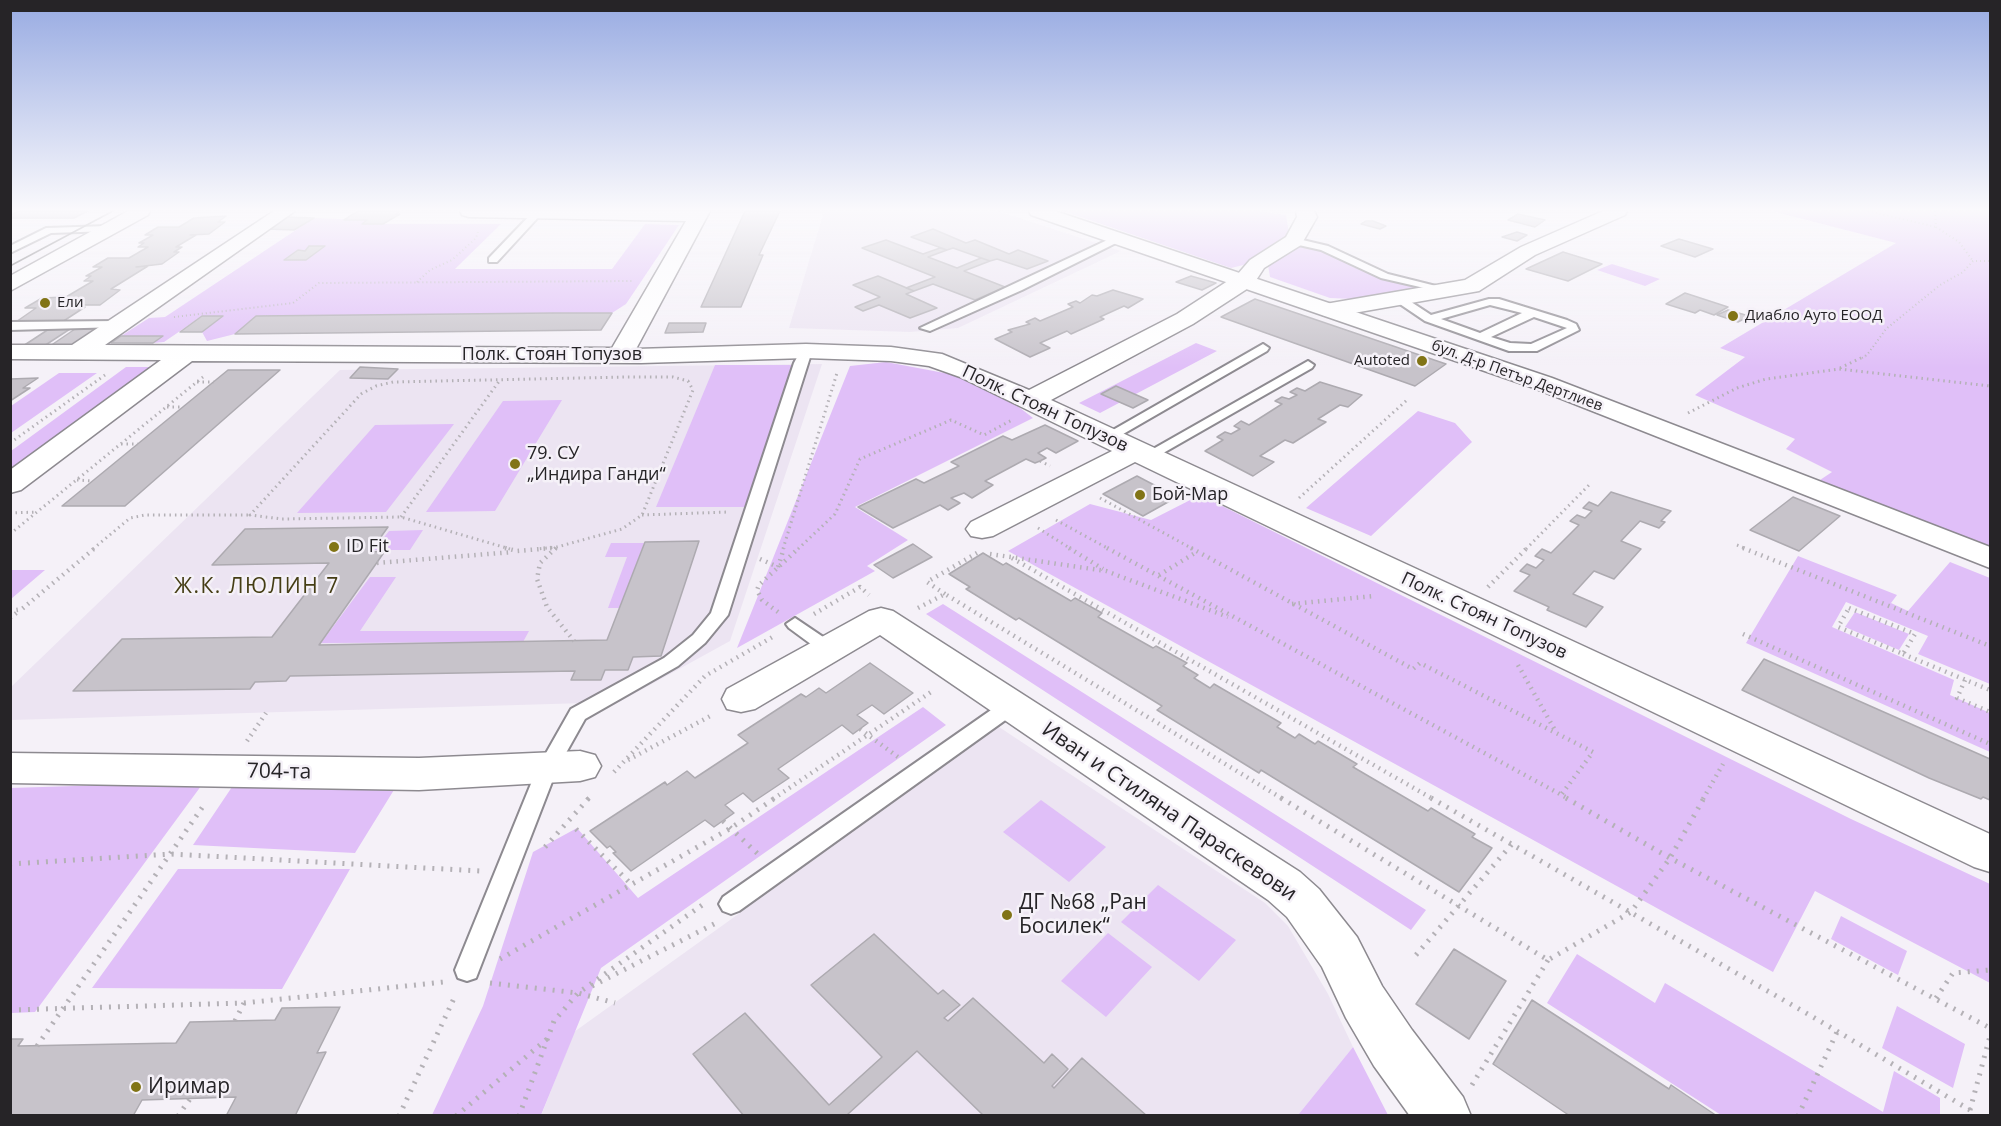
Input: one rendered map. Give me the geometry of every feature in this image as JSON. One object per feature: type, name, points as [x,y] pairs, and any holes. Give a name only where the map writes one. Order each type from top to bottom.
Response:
[{"type":"street","points":[[10,285],[48,264]]},
{"type":"street","points":[[77,353],[208,264]]},
{"type":"street","points":[[620,356],[671,264]]},
{"type":"street","name":"бул. Д-р Петър Дертлиев","points":[[1195,264],[1543,383],[1990,558]]},
{"type":"street","points":[[1034,404],[1185,319],[1245,280],[1258,264]]},
{"type":"street","points":[[1331,310],[1472,286],[1508,264]]},
{"type":"street","name":"Полк. Стоян Топузов","points":[[10,352],[136,352],[199,361],[620,356],[806,351],[933,359],[969,372],[1990,854]]},
{"type":"street","points":[[10,484],[199,361]]},
{"type":"street","points":[[982,543],[1140,454]]},
{"type":"street","points":[[741,699],[829,649],[896,616]]},
{"type":"street","name":"Иван и Стиляна Параскевови","points":[[896,616],[1011,706],[1284,886],[1303,903],[1340,952],[1364,1002],[1393,1048],[1456,1103]]},
{"type":"street","name":"704-та","points":[[10,768],[583,776]]},
{"type":"lane","points":[[926,328],[1018,288],[1067,264]]},
{"type":"lane","points":[[1358,264],[1385,276],[1446,290]]},
{"type":"lane","points":[[1398,298],[1429,319],[1480,337],[1525,349],[1533,348],[1573,330],[1572,326],[1534,312],[1510,304],[1490,302],[1429,319]]},
{"type":"lane","points":[[1480,337],[1534,312]]},
{"type":"lane","points":[[10,326],[117,325]]},
{"type":"lane","points":[[1106,438],[1263,348]]},
{"type":"lane","points":[[465,975],[506,872],[583,776],[578,714],[671,662],[699,639],[720,615],[800,363],[806,351]]},
{"type":"lane","points":[[1140,454],[1308,364]]},
{"type":"lane","points":[[795,624],[829,649]]},
{"type":"lane","points":[[729,910],[1011,706]]},
{"type":"path","points":[[417,282],[430,270],[444,264]]},
{"type":"path","points":[[1839,369],[1867,355],[1886,329],[1940,285],[1963,272],[1971,264]]},
{"type":"path","points":[[171,317],[293,303],[319,283],[661,281]]},
{"type":"path","points":[[10,443],[136,352]]},
{"type":"path","points":[[778,567],[844,352]]},
{"type":"path","points":[[196,382],[199,361]]},
{"type":"path","points":[[1660,428],[1737,388],[1766,379],[1839,369],[1990,386]]},
{"type":"path","points":[[250,515],[361,394],[393,382],[673,377],[688,381],[693,390],[642,515],[622,530],[557,547],[377,563]]},
{"type":"path","points":[[401,517],[500,380]]},
{"type":"path","points":[[10,534],[196,382],[214,382]]},
{"type":"path","points":[[1277,518],[1407,400]]},
{"type":"path","points":[[583,776],[622,762],[705,676],[795,624],[762,600],[757,590],[764,578],[834,514],[860,459],[951,420],[984,435],[1034,404]]},
{"type":"path","points":[[166,407],[183,407]]},
{"type":"path","points":[[121,444],[138,444]]},
{"type":"path","points":[[76,480],[93,481]]},
{"type":"path","points":[[1481,594],[1591,483]]},
{"type":"path","points":[[1096,496],[1196,553],[1413,669],[1420,663],[1593,752],[1561,795]]},
{"type":"path","points":[[642,515],[753,511]]},
{"type":"path","points":[[10,513],[38,512]]},
{"type":"path","points":[[1045,514],[1561,795],[1670,858],[1990,1028]]},
{"type":"path","points":[[10,618],[130,518],[145,515],[250,515],[282,519],[401,517],[517,551]]},
{"type":"path","points":[[1029,523],[1106,571],[1243,622]]},
{"type":"path","points":[[1548,960],[927,582],[982,543],[1012,558],[1631,912],[1837,1032],[1970,1113],[1990,1036]]},
{"type":"path","points":[[1737,545],[1990,646]]},
{"type":"path","points":[[557,547],[540,563],[537,579],[547,606],[574,641]]},
{"type":"path","points":[[1158,576],[1196,553]]},
{"type":"path","points":[[757,558],[778,567]]},
{"type":"path","points":[[1012,558],[1106,571]]},
{"type":"path","points":[[896,616],[945,594]]},
{"type":"path","points":[[1291,604],[1384,595]]},
{"type":"path","points":[[1904,654],[1915,634],[1849,608],[1838,627],[1990,690]]},
{"type":"path","points":[[10,611],[22,609]]},
{"type":"path","points":[[1743,634],[1990,744]]},
{"type":"path","points":[[1516,661],[1556,732]]},
{"type":"path","points":[[399,1116],[465,975],[632,885],[731,828],[939,686],[930,680]]},
{"type":"path","points":[[1965,680],[1957,698],[1990,712]]},
{"type":"path","points":[[543,849],[583,776],[622,762],[741,699]]},
{"type":"path","points":[[860,729],[906,763]]},
{"type":"path","points":[[1456,1103],[1548,960],[1631,912],[1670,858],[1724,762]]},
{"type":"path","points":[[37,1046],[227,771]]},
{"type":"path","points":[[723,821],[766,861]]},
{"type":"path","points":[[576,829],[632,885]]},
{"type":"path","points":[[1416,955],[1512,844]]},
{"type":"path","points":[[10,864],[171,855],[506,872]]},
{"type":"path","points":[[519,1116],[554,1021],[578,993],[710,900]]},
{"type":"path","points":[[578,993],[729,910]]},
{"type":"path","points":[[1936,998],[1953,973],[1990,970]]},
{"type":"path","points":[[10,1010],[244,1003],[465,975],[578,993],[615,1003]]},
{"type":"path","points":[[235,1021],[244,1003]]},
{"type":"path","points":[[1798,1116],[1837,1032]]},
{"type":"path","points":[[456,1116],[548,1038]]},
{"type":"path","points":[[178,1116],[190,1099]]},
{"type":"shaded area","points":[[245,264],[461,264],[455,269],[612,269],[616,264],[653,264],[626,304],[612,313],[256,316],[235,334],[207,341],[202,332],[222,317],[202,316],[164,342],[153,343],[162,336],[121,336],[149,318],[165,317]]},
{"type":"shaded area","points":[[808,264],[1094,264],[958,328],[910,332],[789,328]]},
{"type":"shaded area","points":[[1218,264],[1250,264],[1231,268]]},
{"type":"shaded area","points":[[1347,264],[1382,277],[1425,289],[1353,299],[1330,298],[1270,277],[1268,265]]},
{"type":"shaded area","points":[[1612,264],[1660,279],[1645,286],[1597,270]]},
{"type":"shaded area","points":[[1862,264],[1990,264],[1990,550],[1948,535],[1820,480],[1832,472],[1786,449],[1795,439],[1695,395],[1745,357],[1720,348]]},
{"type":"shaded area","points":[[1196,343],[1217,351],[1100,413],[1079,403]]},
{"type":"shaded area","points":[[886,362],[955,375],[1011,401],[1033,418],[855,507],[908,540],[867,566],[875,571],[737,648],[850,366]]},
{"type":"shaded area","name":"79. СУ „Индира Ганди“","points":[[822,364],[730,641],[619,702],[11,720],[11,687],[340,370]]},
{"type":"shaded area","points":[[715,365],[792,365],[751,507],[656,507]]},
{"type":"shaded area","points":[[126,367],[156,367],[11,475],[11,451]]},
{"type":"shaded area","points":[[59,373],[97,373],[11,433],[11,406]]},
{"type":"shaded area","points":[[562,400],[495,511],[426,512],[503,401]]},
{"type":"shaded area","points":[[1418,411],[1455,423],[1472,442],[1371,536],[1306,508]]},
{"type":"shaded area","points":[[454,424],[386,512],[297,513],[375,425]]},
{"type":"shaded area","points":[[1200,495],[1851,819],[1990,884],[1990,983],[1815,891],[1773,972],[1008,551],[1090,504],[1151,520]]},
{"type":"shaded area","points":[[423,530],[410,550],[374,550],[389,531]]},
{"type":"shaded area","points":[[611,543],[644,543],[620,608],[608,608],[627,557],[605,557]]},
{"type":"shaded area","points":[[1798,556],[1897,595],[1891,603],[1908,611],[1950,562],[1990,578],[1990,684],[1918,654],[1928,636],[1846,602],[1832,627],[1954,680],[1950,695],[1990,713],[1990,752],[1746,643]]},
{"type":"shaded area","points":[[11,570],[45,570],[11,599]]},
{"type":"shaded area","points":[[370,577],[396,577],[360,631],[529,631],[523,642],[321,643]]},
{"type":"shaded area","points":[[943,604],[1426,910],[1411,930],[926,614]]},
{"type":"shaded area","points":[[1855,612],[1909,634],[1899,650],[1845,627]]},
{"type":"shaded area","points":[[923,707],[946,725],[601,968],[541,1115],[432,1115],[483,1006],[533,852],[577,828],[638,898]]},
{"type":"shaded area","name":"ДГ №68 „Ран Босилек“","points":[[999,727],[1265,903],[1288,926],[1328,994],[1353,1047],[1298,1115],[541,1116],[574,1032]]},
{"type":"shaded area","points":[[236,781],[397,785],[355,853],[193,845]]},
{"type":"shaded area","points":[[204,782],[35,1012],[11,1013],[10,788]]},
{"type":"shaded area","points":[[1041,800],[1106,847],[1069,882],[1003,832]]},
{"type":"shaded area","points":[[178,869],[350,869],[282,989],[92,988]]},
{"type":"shaded area","points":[[1158,885],[1236,940],[1199,981],[1121,922]]},
{"type":"shaded area","points":[[1841,916],[1907,951],[1898,975],[1831,939]]},
{"type":"shaded area","points":[[1108,933],[1152,967],[1106,1017],[1061,981]]},
{"type":"shaded area","points":[[1577,954],[1655,1003],[1665,983],[1883,1112],[1894,1071],[1940,1098],[1940,1115],[1721,1115],[1547,1003]]},
{"type":"shaded area","points":[[1897,1006],[1965,1044],[1953,1088],[1882,1048]]},
{"type":"shaded area","points":[[1353,1047],[1388,1115],[1298,1115]]},
{"type":"building","points":[[99,264],[163,264],[136,267],[148,266],[111,289],[120,290],[100,305],[78,305],[74,307],[85,307],[59,324],[13,324],[36,308],[25,308],[42,298],[66,297],[93,281],[84,281],[91,276],[86,276],[102,267],[93,267]]},
{"type":"building","points":[[721,264],[759,264],[741,307],[701,307]]},
{"type":"building","points":[[901,264],[945,264],[957,268],[968,264],[983,264],[964,271],[1005,287],[975,300],[933,284],[914,291],[906,288],[935,277]]},
{"type":"building","points":[[1011,264],[1041,264],[1027,269]]},
{"type":"building","points":[[1538,264],[1602,264],[1568,281],[1526,269]]},
{"type":"building","points":[[878,276],[914,291],[906,294],[937,308],[910,318],[879,305],[863,311],[855,307],[880,297],[853,285]]},
{"type":"building","points":[[1191,276],[1216,283],[1202,290],[1176,282]]},
{"type":"building","points":[[1113,290],[1143,299],[1128,308],[1124,306],[1100,317],[1104,319],[1071,334],[1067,331],[1040,343],[1050,348],[1030,357],[995,339],[1012,332],[1008,330],[1030,324],[1026,322],[1035,318],[1040,321],[1073,307],[1068,304],[1076,301],[1080,303],[1092,295],[1097,296]]},
{"type":"building","points":[[1685,293],[1728,307],[1714,315],[1700,310],[1695,313],[1666,304]]},
{"type":"building","points":[[1255,299],[1446,364],[1415,386],[1221,317]]},
{"type":"building","name":"Диабло Ауто ЕООД","points":[[1728,310],[1749,316],[1738,322],[1717,315]]},
{"type":"building","points":[[612,313],[601,330],[235,334],[256,316]]},
{"type":"building","points":[[202,316],[223,316],[202,332],[180,332]]},
{"type":"building","points":[[669,323],[706,323],[703,332],[665,333]]},
{"type":"building","points":[[49,329],[70,329],[44,346],[23,346]]},
{"type":"building","points":[[75,329],[97,329],[72,346],[50,346]]},
{"type":"building","points":[[121,336],[163,336],[153,343],[111,343]]},
{"type":"building","points":[[360,367],[398,369],[388,379],[350,378]]},
{"type":"building","points":[[228,370],[280,370],[125,506],[62,506]]},
{"type":"building","points":[[38,378],[23,388],[30,388],[10,401],[10,379]]},
{"type":"building","points":[[1320,382],[1362,395],[1348,407],[1340,405],[1318,419],[1326,422],[1293,443],[1285,440],[1260,456],[1274,462],[1253,476],[1205,451],[1223,440],[1217,437],[1225,432],[1231,434],[1240,429],[1234,426],[1241,421],[1249,425],[1282,404],[1275,401],[1282,397],[1289,399],[1297,395],[1290,392],[1297,388],[1305,391]]},
{"type":"building","points":[[1116,386],[1148,400],[1133,408],[1101,394]]},
{"type":"building","points":[[1045,425],[1078,441],[1056,453],[1047,448],[1038,453],[1046,458],[1035,463],[1026,459],[985,481],[993,485],[972,498],[964,493],[951,498],[960,503],[948,510],[940,505],[893,528],[858,507],[916,479],[924,483],[959,466],[951,462],[1003,436],[1012,440]]},
{"type":"building","name":"Бой-Мар","points":[[1137,476],[1177,497],[1143,516],[1103,494]]},
{"type":"building","points":[[1611,492],[1671,511],[1661,521],[1665,522],[1659,528],[1640,521],[1621,541],[1641,549],[1614,579],[1594,571],[1573,594],[1603,607],[1586,627],[1547,610],[1549,607],[1514,591],[1530,575],[1520,571],[1527,564],[1536,568],[1544,560],[1535,556],[1542,549],[1551,553],[1579,525],[1570,521],[1577,515],[1585,518],[1592,511],[1583,508],[1589,502],[1598,506]]},
{"type":"building","points":[[1793,497],[1840,516],[1799,551],[1750,530]]},
{"type":"building","points":[[388,527],[370,552],[385,551],[319,645],[607,640],[645,542],[699,541],[661,656],[633,657],[628,670],[605,670],[601,680],[571,680],[575,671],[290,676],[286,681],[255,682],[250,689],[73,691],[122,639],[272,637],[329,563],[212,565],[245,529]]},
{"type":"building","points":[[913,544],[932,557],[893,578],[874,565]]},
{"type":"building","points":[[983,553],[1003,565],[1006,563],[1071,601],[1075,598],[1102,613],[1098,617],[1153,648],[1156,646],[1187,663],[1183,666],[1198,675],[1194,678],[1210,688],[1214,684],[1281,723],[1277,727],[1295,738],[1299,734],[1315,744],[1318,741],[1357,764],[1353,767],[1428,811],[1431,808],[1475,834],[1472,837],[1492,848],[1459,892],[1261,770],[1259,773],[1157,710],[1162,706],[1019,618],[1016,620],[966,589],[970,587],[949,574]]},
{"type":"building","points":[[1764,659],[1990,759],[1990,800],[1983,797],[1981,799],[1929,778],[1742,690]]},
{"type":"building","points":[[870,663],[913,693],[884,714],[872,705],[857,715],[868,723],[853,734],[842,725],[778,769],[789,778],[753,802],[743,793],[725,805],[734,813],[714,827],[705,820],[631,871],[613,853],[616,852],[610,846],[607,848],[590,831],[665,782],[667,785],[687,771],[695,778],[748,743],[738,735],[801,694],[806,697],[819,688],[826,693]]},
{"type":"building","points":[[874,934],[938,994],[943,990],[960,1005],[944,1018],[948,1021],[973,998],[1044,1063],[1052,1054],[1068,1069],[1052,1086],[1054,1088],[1082,1058],[1147,1116],[984,1116],[917,1051],[848,1114],[850,1116],[744,1116],[693,1054],[745,1013],[829,1105],[882,1057],[811,985]]},
{"type":"building","points":[[1454,949],[1506,981],[1469,1039],[1416,1004]]},
{"type":"building","points":[[1532,1000],[1669,1089],[1671,1085],[1717,1116],[1570,1116],[1493,1064]]},
{"type":"building","points":[[340,1007],[317,1053],[326,1052],[295,1116],[226,1116],[236,1097],[142,1100],[133,1116],[10,1116],[10,1039],[23,1039],[18,1046],[176,1043],[190,1022],[275,1020],[282,1008]]},
{"type":"tram line","points":[[10,266],[15,264]]},
{"type":"place","name":"Ели","points":[[45,303]]},
{"type":"place","name":"Диабло Ауто ЕООД","points":[[1733,316]]},
{"type":"place","name":"Autoted","points":[[1422,361]]},
{"type":"place","name":"79. СУ „Индира Ганди“","points":[[515,464]]},
{"type":"place","name":"Бой-Мар","points":[[1140,495]]},
{"type":"place","name":"ID Fit","points":[[334,547]]},
{"type":"place","name":"ДГ №68 „Ран Босилек“","points":[[1007,915]]},
{"type":"place","name":"Иримар","points":[[136,1087]]},
{"type":"district","name":"Ж.К. ЛЮЛИН 7","points":[[257,587]]}]
